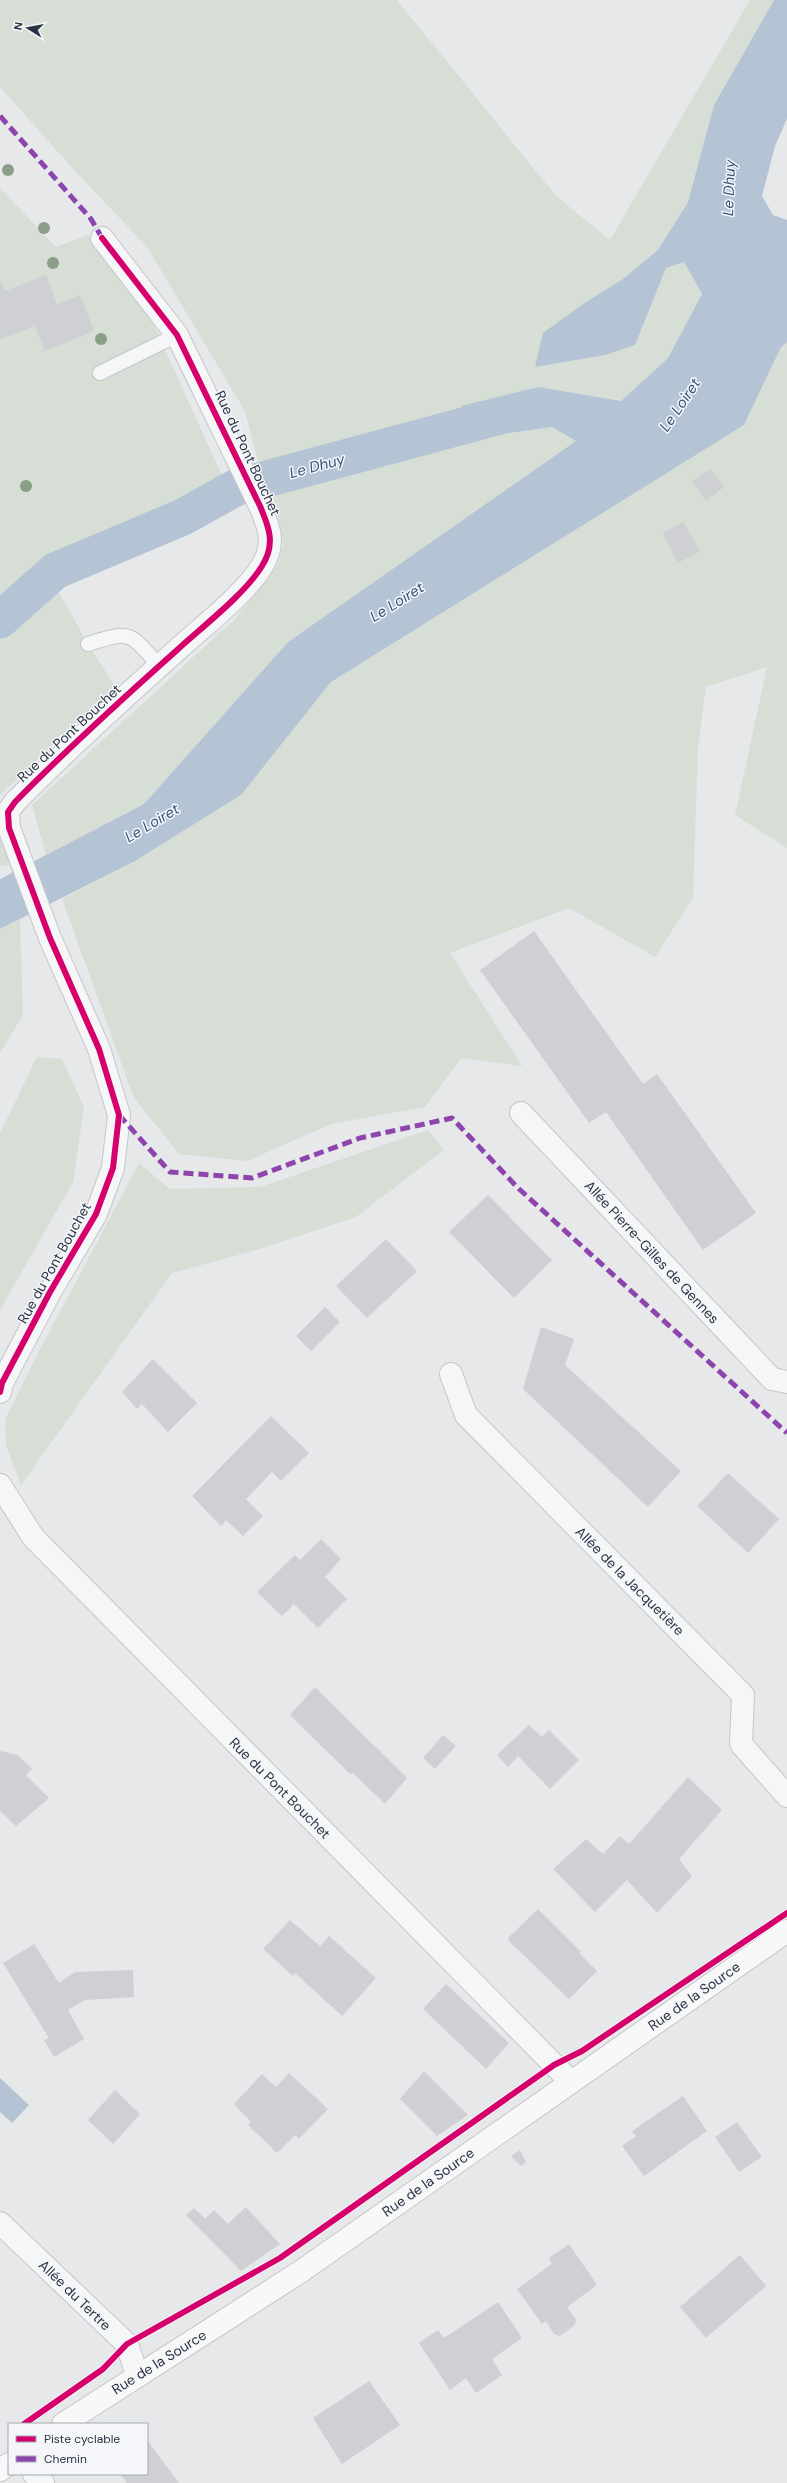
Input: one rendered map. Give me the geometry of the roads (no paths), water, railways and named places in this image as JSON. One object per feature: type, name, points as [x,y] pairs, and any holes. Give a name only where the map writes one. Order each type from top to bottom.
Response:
[{"type":"main road","name":"Rue de la Source","points":[[65,2423],[137,2375],[300,2272],[787,1931]]},
{"type":"street","name":"Rue du Pont Bouchet","points":[[0,1392],[2,1383],[50,1292],[96,1214],[114,1168],[119,1115],[99,1049],[50,938],[9,828],[8,812],[15,802],[75,741],[233,600],[262,566],[270,547],[271,530],[243,468],[177,334],[102,238]]},
{"type":"street","name":"Allée Pierre-Gilles de Gennes","points":[[521,1113],[772,1380],[787,1382]]},
{"type":"street","name":"Allée de la Jacquetière","points":[[451,1374],[466,1415],[742,1695],[741,1744],[787,1796]]},
{"type":"street","name":"Rue du Pont Bouchet","points":[[0,1485],[33,1537],[571,2082]]},
{"type":"street","name":"Allée du Tertre","points":[[0,2223],[127,2344],[137,2375]]},
{"type":"street","points":[[35,2475],[43,2483]]},
{"type":"lane","points":[[100,374],[177,334]]},
{"type":"lane","points":[[88,644],[118,635],[127,635],[136,639],[159,666]]},
{"type":"water","name":"Le Loiret","points":[[774,0],[787,0],[787,119],[775,146],[762,196],[773,215],[787,220],[787,342],[781,347],[744,425],[331,682],[241,795],[135,861],[0,929],[0,879],[144,804],[288,642],[576,441],[552,427],[510,433],[461,406],[539,387],[621,401],[668,358],[702,294],[684,262],[666,268],[635,345],[605,355],[535,367],[543,333],[586,302],[623,279],[658,250],[688,202],[714,105]]},
{"type":"water","points":[[0,2078],[29,2105],[12,2123],[0,2112]]},
{"type":"waterway","name":"Le Dhuy","points":[[0,620],[55,571],[183,517],[237,487],[534,407]]}]
